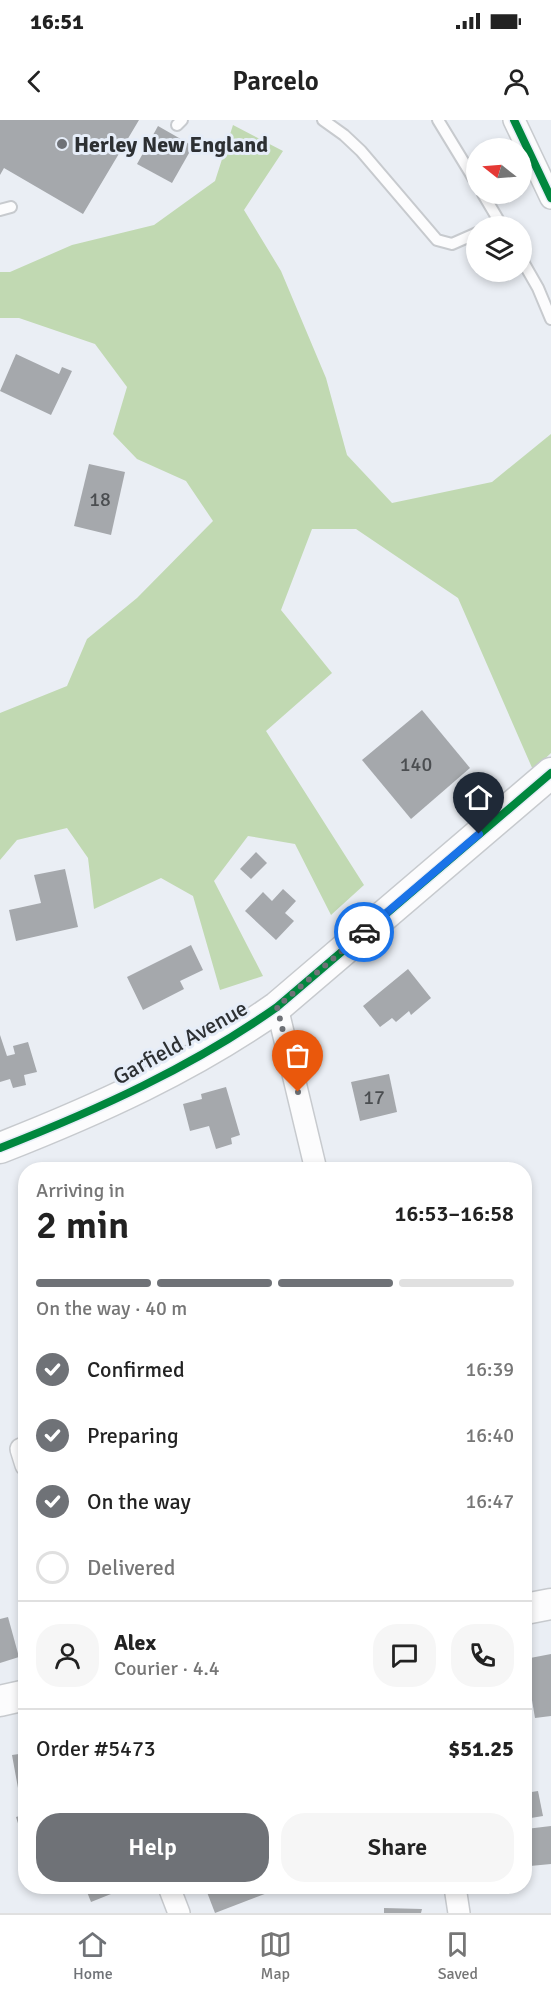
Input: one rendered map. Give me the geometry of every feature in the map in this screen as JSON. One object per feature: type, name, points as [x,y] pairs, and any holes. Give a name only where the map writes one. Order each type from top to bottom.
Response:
[{"type":"street","points":[[514,120],[551,198]]},
{"type":"street","name":"Garfield Avenue","points":[[0,1148],[91,1112],[182,1066],[247,1028],[277,1007],[551,773]]},
{"type":"street","points":[[277,1007],[314,1162]]},
{"type":"street","points":[[532,1608],[551,1604]]},
{"type":"street","points":[[0,1701],[18,1697]]},
{"type":"street","points":[[172,1894],[179,1913]]},
{"type":"street","points":[[456,1894],[459,1913]]},
{"type":"lane","points":[[323,120],[361,151],[437,240],[452,244],[466,238]]},
{"type":"lane","points":[[438,120],[466,166]]},
{"type":"lane","points":[[532,278],[551,319]]},
{"type":"green space","points":[[233,125],[283,151],[244,210],[281,271],[326,378],[347,455],[392,503],[492,482],[551,434],[551,753],[533,770],[458,598],[356,529],[312,529],[281,610],[332,673],[266,731],[364,885],[331,915],[295,844],[248,836],[214,881],[263,976],[220,990],[193,896],[161,878],[94,909],[88,858],[67,828],[17,840],[0,860],[0,713],[67,686],[87,639],[137,598],[213,521],[186,481],[137,459],[113,434],[127,387],[95,344],[19,318],[0,318],[0,272],[10,272],[72,245],[154,225],[215,181]]},
{"type":"building","name":"Herley New England","points":[[0,120],[139,120],[83,214],[4,168],[0,175]]},
{"type":"building","points":[[158,126],[193,146],[172,183],[137,164]]},
{"type":"building","points":[[16,354],[59,374],[62,367],[72,371],[51,415],[0,391]]},
{"type":"building","points":[[89,464],[125,472],[111,535],[74,526]]},
{"type":"building","points":[[422,710],[470,768],[411,819],[362,760]]},
{"type":"building","points":[[256,852],[267,863],[251,879],[240,869]]},
{"type":"building","points":[[65,869],[78,927],[16,941],[9,910],[41,903],[34,875]]},
{"type":"building","points":[[283,889],[296,901],[285,913],[294,921],[276,940],[245,911],[263,892],[272,901]]},
{"type":"building","points":[[191,945],[203,970],[180,981],[184,989],[143,1010],[127,977]]},
{"type":"building","points":[[408,969],[431,998],[411,1015],[409,1011],[396,1022],[392,1018],[380,1027],[363,1006]]},
{"type":"building","points":[[0,1035],[7,1056],[15,1054],[13,1046],[28,1042],[37,1072],[24,1075],[26,1085],[13,1088],[10,1079],[0,1082]]},
{"type":"building","points":[[389,1074],[397,1112],[360,1121],[351,1082]]},
{"type":"building","points":[[226,1087],[240,1135],[231,1138],[232,1144],[216,1149],[209,1126],[190,1131],[183,1104],[202,1099],[201,1094]]},
{"type":"building","points":[[8,1617],[18,1657],[0,1663],[0,1619]]},
{"type":"building","points":[[551,1654],[551,1716],[535,1718],[532,1700],[532,1658]]},
{"type":"building","points":[[18,1754],[18,1788],[12,1755]]},
{"type":"building","points":[[538,1791],[543,1816],[532,1818],[532,1792]]},
{"type":"building","points":[[551,1826],[551,1864],[532,1866],[532,1828]]},
{"type":"building","points":[[88,1894],[111,1894],[91,1902]]},
{"type":"building","points":[[208,1894],[265,1894],[215,1913]]},
{"type":"building","points":[[384,1908],[422,1909],[421,1913],[384,1913]]},
{"type":"cycle path","points":[[514,120],[551,198]]},
{"type":"cycle path","points":[[0,1148],[108,1103],[178,1068],[245,1029],[277,1007],[551,773]]},
{"type":"way so far","points":[[298,1092],[277,1007],[364,932]]},
{"type":"place","name":"Herley New England","points":[[62,144]]},
{"type":"route","points":[[364,932],[479,834]]}]
